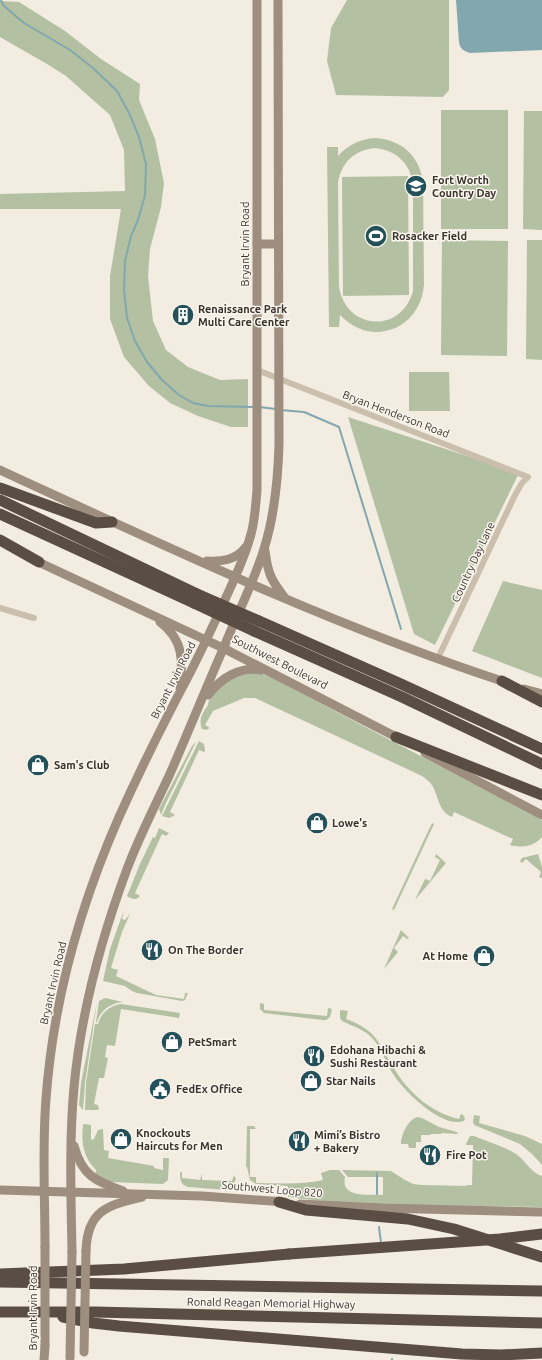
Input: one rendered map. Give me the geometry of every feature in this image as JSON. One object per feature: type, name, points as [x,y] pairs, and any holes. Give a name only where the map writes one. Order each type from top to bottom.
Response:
[{"type":"highway","points":[[0,488],[96,523],[112,522]]},
{"type":"highway","name":"Southwest Boulevard","points":[[0,500],[196,598]]},
{"type":"highway","name":"Southwest Boulevard","points":[[0,514],[196,598],[257,626],[542,764]]},
{"type":"highway","points":[[0,540],[39,562]]},
{"type":"highway","name":"Southwest Boulevard","points":[[257,626],[401,684],[542,749]]},
{"type":"highway","points":[[502,681],[542,702]]},
{"type":"highway","points":[[396,737],[542,795]]},
{"type":"highway","points":[[279,1202],[306,1210],[369,1215],[425,1222],[454,1228],[542,1257]]},
{"type":"highway","points":[[0,1274],[124,1269],[289,1254],[500,1239],[542,1234]]},
{"type":"highway","name":"Ronald Reagan Memorial Highway","points":[[0,1282],[542,1291]]},
{"type":"highway","name":"Ronald Reagan Memorial Highway","points":[[0,1312],[95,1312],[542,1323]]},
{"type":"highway","points":[[41,1312],[93,1323],[473,1355],[542,1353]]},
{"type":"main road","name":"Bryant Irvin Road","points":[[44,1359],[44,1130],[46,1097],[56,1020],[69,963],[91,887],[110,838],[179,694],[207,640],[236,577],[252,531],[256,503],[257,428],[257,0]]},
{"type":"main road","points":[[70,1359],[72,1252],[71,1192],[74,1094],[78,1058],[90,990],[99,953],[128,866],[200,706],[265,547],[277,489],[279,426],[279,3]]},
{"type":"main road","points":[[257,244],[278,244]]},
{"type":"main road","points":[[0,470],[286,600],[438,658],[542,694]]},
{"type":"main road","name":"Southwest Boulevard","points":[[0,544],[207,640],[396,737],[542,815]]},
{"type":"main road","points":[[195,559],[217,562],[229,559],[241,553],[248,545]]},
{"type":"main road","points":[[265,547],[267,568],[270,576],[286,600]]},
{"type":"main road","points":[[148,613],[167,627],[178,642],[182,658],[179,694]]},
{"type":"main road","points":[[200,706],[218,683],[231,674],[250,669],[259,669],[269,672]]},
{"type":"main road","points":[[72,1138],[79,1160],[90,1175],[100,1182],[128,1193]]},
{"type":"main road","name":"Southwest Loop 820","points":[[0,1190],[44,1190],[202,1196],[309,1205],[382,1208],[542,1212]]},
{"type":"main road","points":[[84,1356],[86,1251],[88,1232],[97,1216],[110,1205],[157,1194]]},
{"type":"street","name":"Bryan Henderson Road","points":[[257,370],[528,477]]},
{"type":"street","name":"Country Day Lane","points":[[438,658],[515,495],[528,477]]},
{"type":"street","points":[[0,608],[34,618]]},
{"type":"green space","points":[[347,0],[449,0],[449,90],[443,97],[336,95],[327,61],[331,28]]},
{"type":"green space","points":[[0,1],[19,2],[65,31],[101,59],[140,84],[139,100],[155,139],[164,183],[161,207],[150,249],[148,276],[153,321],[166,350],[188,367],[220,380],[248,379],[248,427],[231,427],[198,416],[170,403],[149,386],[124,357],[110,319],[110,276],[121,209],[0,209],[0,194],[125,191],[124,150],[110,115],[66,76],[0,37]]},
{"type":"green space","points":[[441,110],[508,110],[508,229],[441,229]]},
{"type":"green space","points":[[524,111],[542,111],[542,230],[523,229]]},
{"type":"green space","points":[[375,138],[393,142],[408,151],[418,164],[421,172],[423,182],[424,285],[421,301],[414,313],[404,323],[392,329],[379,332],[366,331],[352,325],[340,315],[339,327],[329,327],[327,147],[338,147],[338,156],[355,143]],"holes":[[[368,149],[382,149],[389,151],[400,158],[408,169],[413,182],[413,291],[407,305],[397,315],[386,320],[374,322],[362,319],[351,312],[343,301],[339,286],[338,183],[345,164],[355,155]]]},
{"type":"green space","name":"Rosacker Field","points":[[408,176],[409,295],[343,296],[342,177]]},
{"type":"green space","points":[[442,240],[508,241],[507,356],[441,355]]},
{"type":"green space","points":[[527,240],[542,240],[542,360],[526,359]]},
{"type":"green space","points":[[409,372],[449,372],[450,411],[409,411]]},
{"type":"green space","points":[[348,417],[519,473],[435,645],[414,634]]},
{"type":"green space","points":[[503,581],[542,590],[542,678],[472,651]]},
{"type":"green space","points":[[254,673],[270,677],[539,818],[542,821],[542,837],[535,843],[528,846],[510,845],[513,839],[454,812],[452,817],[441,807],[432,785],[422,776],[255,698],[244,698],[213,711],[205,725],[210,728],[206,730],[202,729],[202,716],[209,700],[217,690],[226,682]]},
{"type":"green space","points":[[199,741],[204,744],[205,751],[199,750],[170,812],[175,815],[169,818],[162,816]]},
{"type":"green space","points":[[196,742],[161,815],[159,809],[192,746]]},
{"type":"green space","points":[[433,823],[434,824],[394,910],[392,909]]},
{"type":"green space","points":[[159,828],[169,833],[166,836],[162,834],[135,893],[140,896],[137,899],[132,899],[127,896],[140,864]]},
{"type":"green space","points":[[436,854],[446,863],[415,900],[425,879],[430,881],[440,860],[435,857]]},
{"type":"green space","points":[[538,854],[542,867],[542,878],[539,877],[541,872],[526,859],[522,863],[520,861],[522,858]]},
{"type":"green space","points":[[124,910],[122,919],[125,920],[130,914],[122,932],[111,968],[118,970],[116,976],[156,995],[184,999],[185,993],[188,993],[185,1000],[182,1001],[137,993],[125,986],[103,981],[110,949]]},
{"type":"green space","points":[[401,930],[409,938],[407,939],[403,936],[394,948],[398,952],[384,969]]},
{"type":"green space","points":[[105,998],[123,1002],[106,1008],[100,1015],[97,1023],[99,1001]]},
{"type":"green space","points":[[97,1002],[85,1083],[83,1110],[79,1105],[81,1083]]},
{"type":"green space","points":[[260,1003],[264,1004],[264,1010],[327,1016],[328,1008],[332,1009],[330,1017],[323,1020],[264,1013],[260,1009]]},
{"type":"green space","points":[[121,1004],[180,1013],[179,1018],[121,1009],[115,1046],[107,1045],[105,1057],[108,1058],[104,1078],[99,1078],[94,1104],[98,1105],[99,1109],[85,1110],[86,1083],[95,1024],[98,1024],[106,1011],[113,1006]]},
{"type":"green space","points":[[340,1010],[348,1011],[346,1019],[365,1028],[372,1034],[407,1087],[414,1094],[431,1107],[449,1116],[459,1119],[461,1114],[463,1115],[465,1118],[464,1121],[455,1122],[445,1119],[424,1107],[398,1081],[373,1039],[362,1030],[342,1021],[340,1018]]},
{"type":"green space","points":[[474,1115],[480,1116],[479,1123],[525,1136],[542,1144],[542,1165],[520,1144],[474,1125]]},
{"type":"green space","points":[[417,1117],[439,1127],[457,1132],[458,1134],[442,1133],[421,1135],[421,1142],[416,1142],[416,1148],[409,1148],[408,1144],[401,1144],[402,1136],[408,1124]]},
{"type":"green space","points":[[84,1124],[91,1125],[91,1140],[94,1139],[98,1130],[103,1129],[104,1150],[109,1151],[108,1158],[154,1166],[154,1168],[163,1170],[163,1158],[169,1158],[168,1180],[163,1184],[110,1182],[95,1175],[96,1170],[88,1160],[84,1149],[82,1137]]},
{"type":"green space","points":[[247,1126],[254,1126],[256,1129],[250,1129],[250,1177],[256,1177],[256,1183],[315,1182],[323,1180],[321,1173],[330,1170],[339,1170],[345,1177],[347,1189],[352,1192],[364,1195],[383,1195],[383,1177],[348,1177],[342,1170],[391,1171],[413,1184],[472,1185],[473,1145],[466,1144],[470,1136],[474,1136],[511,1151],[520,1157],[532,1170],[542,1176],[542,1207],[351,1203],[288,1197],[288,1186],[256,1184],[250,1180],[246,1167]]},
{"type":"green space","points":[[181,1172],[182,1178],[200,1180],[202,1174],[202,1180],[232,1181],[234,1175],[236,1179],[233,1185],[227,1190],[188,1187],[181,1182]]},
{"type":"water","points":[[456,0],[542,0],[542,50],[470,53],[464,50],[461,48],[459,42]]},
{"type":"waterway","points":[[1,0],[4,6],[24,23],[70,50],[93,68],[117,91],[130,115],[139,137],[146,164],[145,195],[138,220],[131,236],[125,261],[124,290],[127,318],[135,341],[147,362],[162,380],[179,395],[193,403],[208,406],[254,407]]},
{"type":"waterway","points":[[259,407],[276,409]]},
{"type":"waterway","points":[[281,410],[304,412],[339,427],[401,629]]},
{"type":"waterway","points":[[377,1173],[377,1194]]},
{"type":"waterway","points":[[379,1227],[381,1243]]},
{"type":"place","name":"Fort Worth Country Day","points":[[416,186]]},
{"type":"place","name":"Rosacker Field","points":[[376,236]]},
{"type":"place","name":"Renaissance Park Multi Care Center","points":[[183,315]]},
{"type":"place","name":"Sam's Club","points":[[38,765]]},
{"type":"place","name":"Lowe's","points":[[317,823]]},
{"type":"place","name":"On The Border","points":[[152,950]]},
{"type":"place","name":"At Home","points":[[484,956]]},
{"type":"place","name":"PetSmart","points":[[172,1042]]},
{"type":"place","name":"Edohana Hibachi & Sushi Restaurant","points":[[314,1056]]},
{"type":"place","name":"Star Nails","points":[[311,1081]]},
{"type":"place","name":"FedEx Office","points":[[160,1089]]},
{"type":"place","name":"Knockouts Haircuts for Men","points":[[121,1139]]},
{"type":"place","name":"Mimi’s Bistro + Bakery","points":[[299,1141]]},
{"type":"place","name":"Fire Pot","points":[[430,1155]]}]
